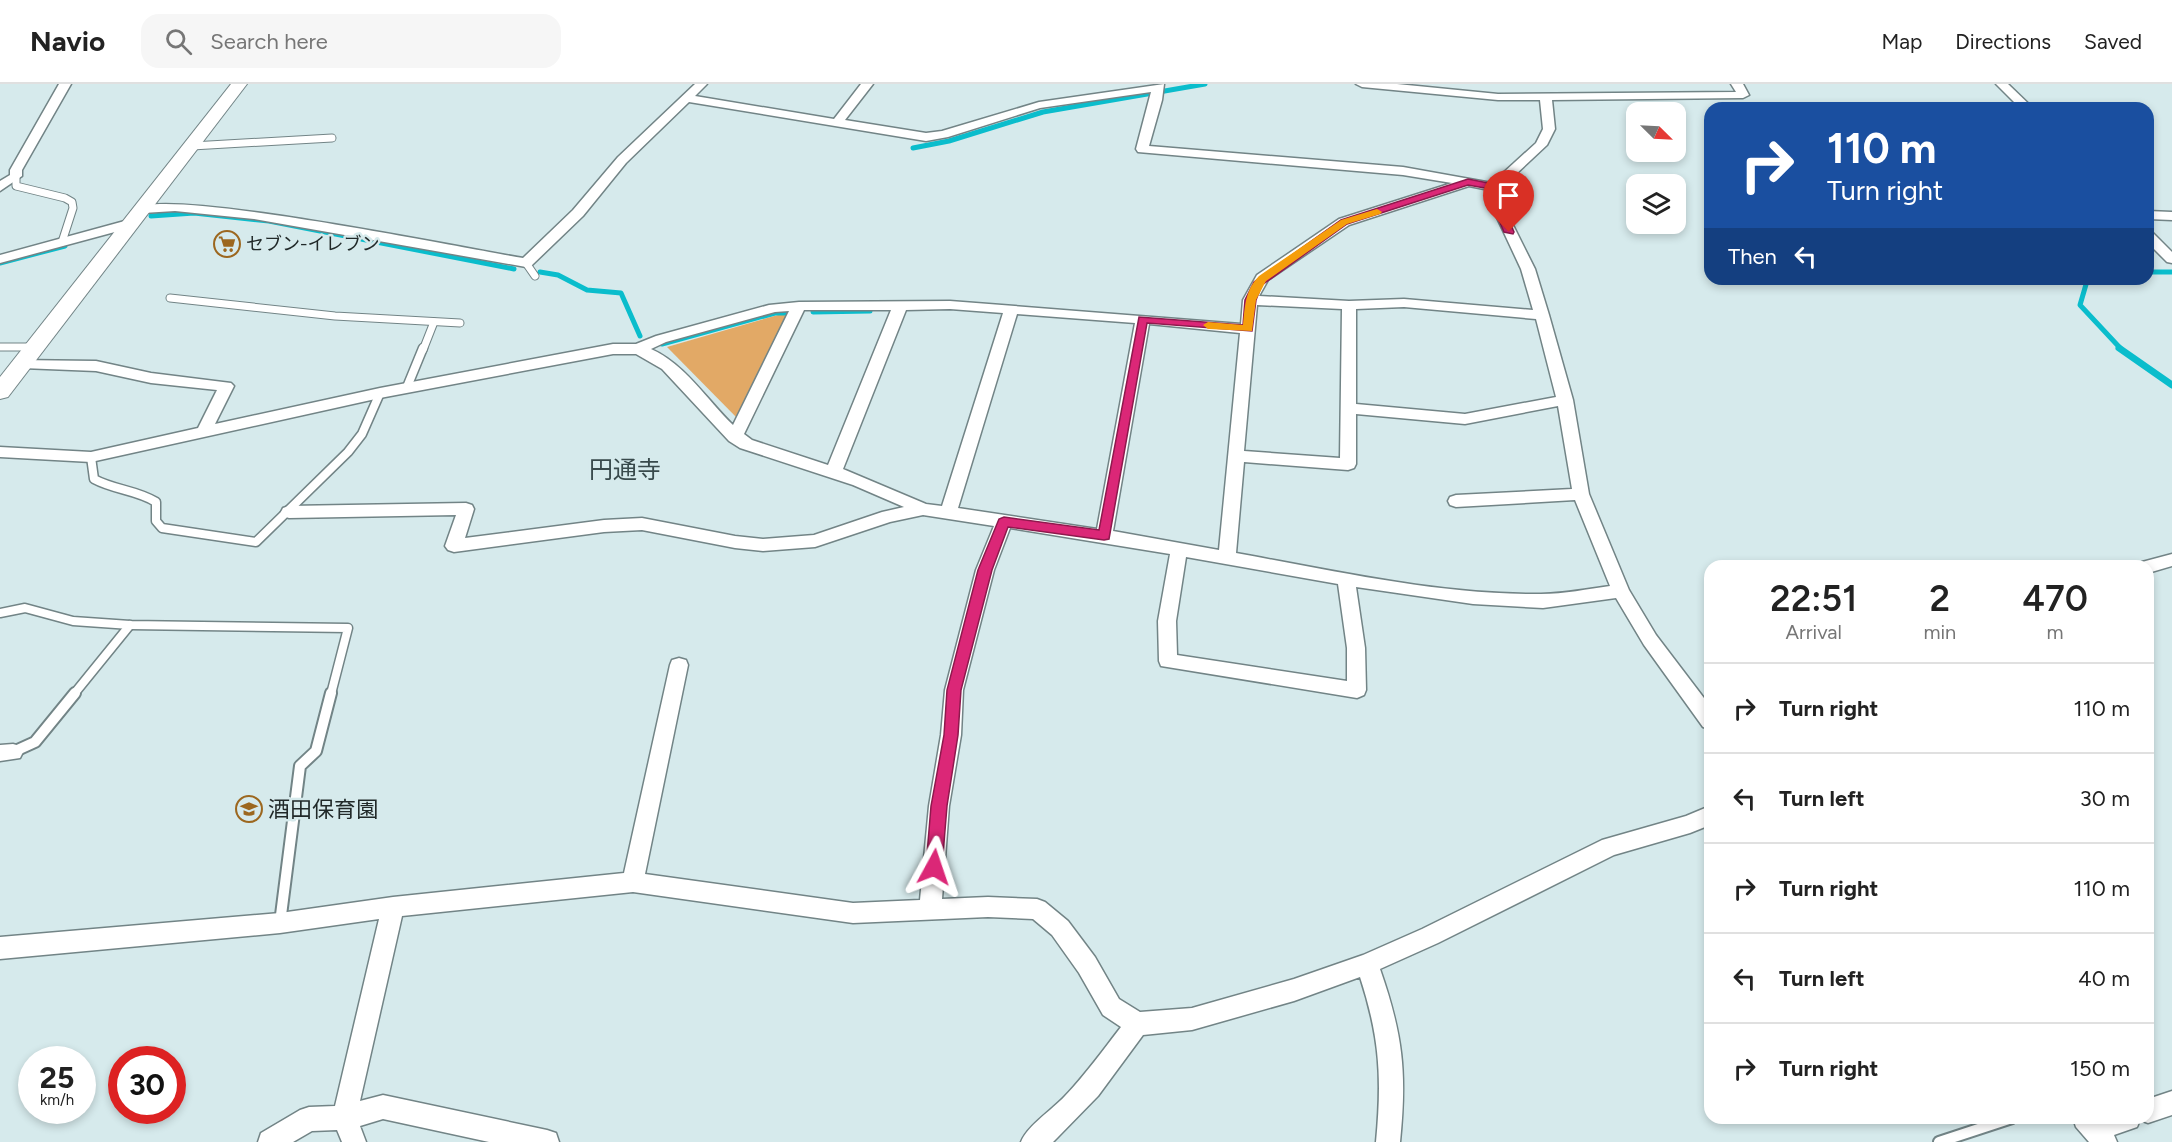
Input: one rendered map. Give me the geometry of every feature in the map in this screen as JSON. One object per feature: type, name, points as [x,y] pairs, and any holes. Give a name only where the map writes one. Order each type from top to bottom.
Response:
[{"type":"street","points":[[0,187],[16,173],[65,84]]},
{"type":"street","points":[[0,392],[239,84]]},
{"type":"street","points":[[0,259],[62,242],[137,216],[175,207],[254,215],[526,263],[578,213],[622,160],[700,84]]},
{"type":"street","points":[[836,124],[867,84]]},
{"type":"street","points":[[1362,84],[1462,95],[1546,99],[1743,95],[1737,84]]},
{"type":"street","points":[[2002,84],[2021,102]]},
{"type":"street","points":[[686,98],[836,124],[936,137],[1039,105],[1158,86],[1142,149],[1403,171],[1495,187]]},
{"type":"street","points":[[1495,187],[1542,145],[1549,129],[1546,99]]},
{"type":"street","points":[[0,168],[16,173]]},
{"type":"street","points":[[1227,558],[1234,456],[1250,300],[1257,284],[1262,278],[1344,222],[1468,182]]},
{"type":"street","points":[[1495,187],[1498,207],[1528,269],[1542,315],[1565,400],[1581,494],[1621,591],[1650,640],[1704,713]]},
{"type":"street","points":[[2154,215],[2172,216]]},
{"type":"street","points":[[2154,242],[2172,259]]},
{"type":"street","points":[[1250,300],[1350,305],[1404,303],[1542,315]]},
{"type":"street","points":[[0,452],[91,457],[407,387],[613,350],[638,349],[661,339],[762,311],[799,306],[950,305],[1248,329]]},
{"type":"street","points":[[1234,456],[1348,464],[1350,305]]},
{"type":"street","points":[[735,437],[799,306]]},
{"type":"street","points":[[833,473],[900,306]]},
{"type":"street","points":[[948,514],[1011,309]]},
{"type":"street","points":[[1104,536],[1143,319]]},
{"type":"street","points":[[638,349],[658,358],[712,410],[735,437],[746,444],[903,498],[923,509],[1104,536],[1398,588],[1473,597],[1543,601],[1621,591]]},
{"type":"street","points":[[22,363],[96,366],[151,378],[226,387],[202,433]]},
{"type":"street","points":[[1348,408],[1465,419],[1565,400]]},
{"type":"street","points":[[1456,501],[1581,494]]},
{"type":"street","points":[[289,512],[466,508],[454,546],[604,526],[642,524],[735,542],[763,545],[815,541],[888,516],[923,509]]},
{"type":"street","points":[[930,908],[939,806],[951,735],[954,690],[985,570],[1004,522]]},
{"type":"street","points":[[1179,550],[1167,621],[1168,661],[1358,690],[1356,648],[1346,579]]},
{"type":"street","points":[[2154,565],[2172,560]]},
{"type":"street","points":[[633,882],[679,665]]},
{"type":"street","points":[[0,948],[280,922],[393,907],[633,882],[853,913],[930,908],[1037,909],[1060,928],[1088,965],[1111,1007],[1137,1024],[1192,1019],[1294,990],[1367,964],[1430,936],[1609,847],[1690,824],[1704,818]]},
{"type":"street","points":[[354,1142],[344,1118],[393,907]]},
{"type":"street","points":[[1367,964],[1379,1000],[1391,1054],[1388,1142]]},
{"type":"street","points":[[1033,1142],[1057,1124],[1102,1071],[1137,1024]]},
{"type":"street","points":[[2154,1109],[2172,1103]]},
{"type":"street","points":[[270,1142],[309,1119],[344,1118],[383,1107],[547,1142]]},
{"type":"street","points":[[2095,1129],[2110,1124]]},
{"type":"lane","points":[[192,146],[332,138]]},
{"type":"lane","points":[[16,173],[16,186],[65,198],[72,202],[73,208],[62,242]]},
{"type":"lane","points":[[526,263],[535,276]]},
{"type":"lane","points":[[170,298],[335,316],[460,323]]},
{"type":"lane","points":[[407,387],[434,322]]},
{"type":"lane","points":[[0,347],[35,347]]},
{"type":"lane","points":[[91,457],[94,479],[99,483],[105,487],[147,496],[156,502],[156,521],[162,528],[256,542],[348,452],[362,434],[380,393]]},
{"type":"lane","points":[[0,613],[25,608],[73,621],[130,625],[348,628],[316,752],[300,766],[280,922]]},
{"type":"lane","points":[[6,753],[35,742],[130,625]]},
{"type":"lane","points":[[1939,1142],[1994,1124]]},
{"type":"shaded area","points":[[778,315],[791,315],[739,420],[667,347]]},
{"type":"waterway","points":[[913,148],[949,141],[1043,112],[1205,84]]},
{"type":"waterway","points":[[151,216],[194,213],[269,221],[514,269]]},
{"type":"waterway","points":[[0,263],[65,246]]},
{"type":"waterway","points":[[540,272],[558,275],[587,290],[621,293],[640,336]]},
{"type":"waterway","points":[[2154,272],[2172,272]]},
{"type":"waterway","points":[[2086,285],[2080,305],[2122,350]]},
{"type":"waterway","points":[[813,312],[870,311]]},
{"type":"waterway","points":[[662,344],[775,313],[785,313]]},
{"type":"waterway","points":[[2119,348],[2172,385]]},
{"type":"slow traffic","points":[[1208,325],[1248,329],[1250,300],[1262,278],[1344,222],[1377,212]]},
{"type":"place","name":"セブン-イレブン","points":[[227,244]]},
{"type":"place","name":"酒田保育園","points":[[249,809]]},
{"type":"district","name":"円通寺","points":[[625,469]]},
{"type":"route","points":[[934,867],[939,806],[951,735],[954,690],[985,570],[1004,522],[1104,536],[1143,319],[1248,329],[1250,300],[1262,278],[1344,222],[1468,182],[1495,187],[1498,207],[1509,232]]}]
